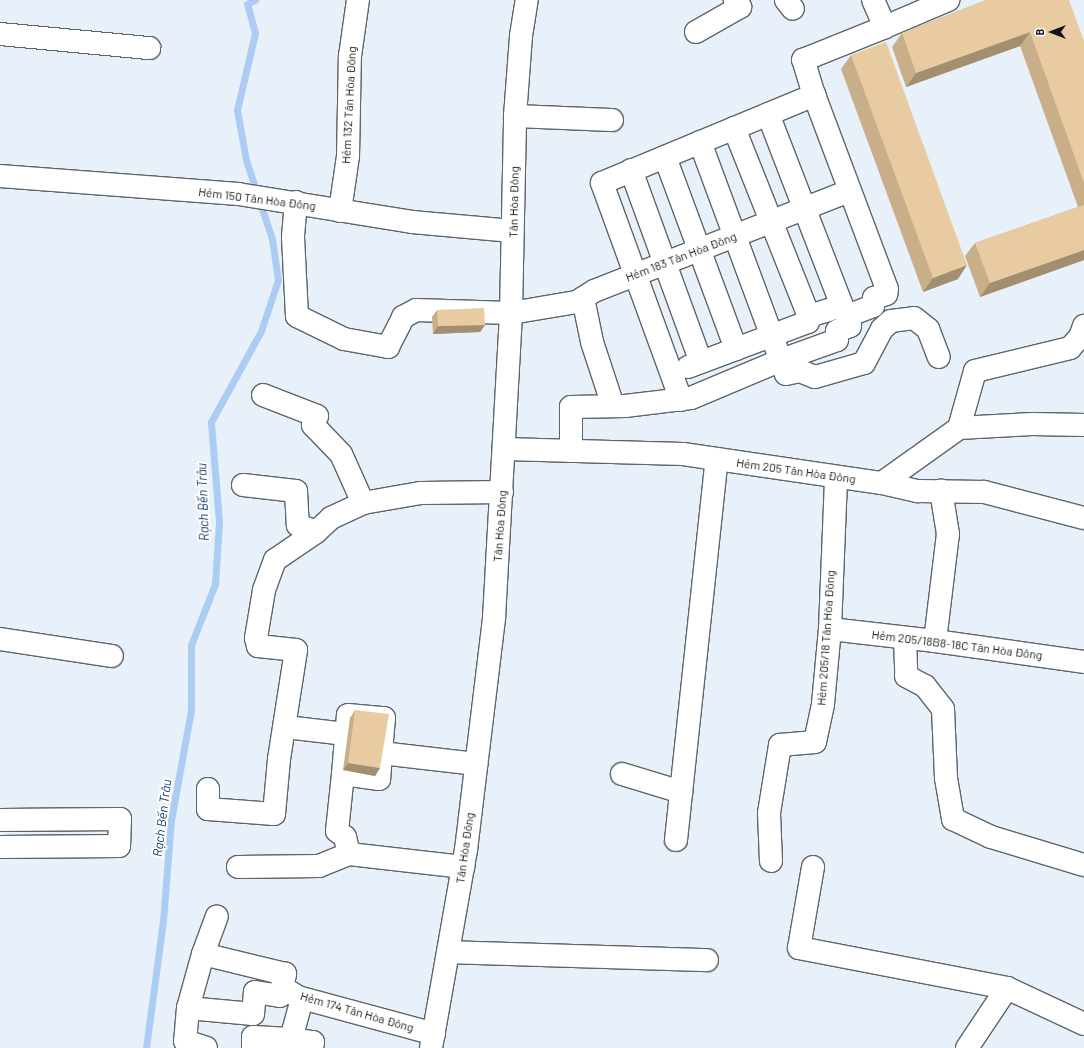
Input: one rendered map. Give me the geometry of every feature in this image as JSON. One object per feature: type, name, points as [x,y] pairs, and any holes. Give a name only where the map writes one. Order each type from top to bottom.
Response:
[{"type":"street","name":"Hẻm 132 Tân Hòa Đông","points":[[340,211],[348,156],[350,56],[358,0]]},
{"type":"street","name":"Tân Hòa Đông","points":[[432,1041],[463,867],[494,618],[505,450],[511,313],[515,116],[521,36],[527,0]]},
{"type":"street","points":[[696,32],[740,7],[735,0]]},
{"type":"street","points":[[873,0],[885,27]]},
{"type":"street","points":[[809,316],[873,306],[874,298],[886,294],[887,289],[814,95],[804,60],[948,0]]},
{"type":"street","points":[[0,34],[149,48]]},
{"type":"street","points":[[681,400],[602,182],[814,95]]},
{"type":"street","points":[[571,451],[571,407],[613,406],[691,398],[780,360],[837,340],[837,331],[850,326],[768,114]]},
{"type":"street","points":[[515,116],[612,120]]},
{"type":"street","points":[[672,373],[808,322],[809,316],[734,128]]},
{"type":"street","points":[[700,142],[786,374],[800,372],[815,377],[864,363],[882,329],[891,321],[914,318],[928,329],[939,357]]},
{"type":"street","points":[[665,157],[736,349]]},
{"type":"street","points":[[632,170],[701,362]]},
{"type":"street","name":"Hẻm 150 Tân Hòa Đông","points":[[0,176],[238,194],[296,202],[340,211],[412,222],[513,231]]},
{"type":"street","name":"Hẻm 183 Tân Hòa Đông","points":[[296,202],[293,237],[297,316],[344,339],[388,347],[403,318],[416,310],[511,313],[577,302],[594,291],[849,191]]},
{"type":"street","points":[[883,295],[891,321]]},
{"type":"street","points":[[583,298],[592,342],[613,406]]},
{"type":"street","points":[[959,428],[976,371],[1070,348],[1080,337],[1084,326]]},
{"type":"street","points":[[263,395],[317,416],[312,426],[341,454],[363,503]]},
{"type":"street","points":[[882,483],[959,428],[1032,424],[1084,425]]},
{"type":"street","name":"Hẻm 205 Tân Hòa Đông","points":[[505,450],[683,454],[836,478],[882,483],[918,491],[984,492],[1084,518]]},
{"type":"street","points":[[676,840],[717,460]]},
{"type":"street","name":"Hẻm 205/18 Tân Hòa Đông","points":[[771,861],[769,813],[780,745],[815,742],[822,704],[830,629],[836,478]]},
{"type":"street","points":[[243,485],[296,491],[298,525],[316,532]]},
{"type":"street","points":[[936,641],[948,534],[941,491]]},
{"type":"street","points":[[208,789],[208,809],[274,814],[279,759],[286,727],[296,650],[258,646],[256,638],[264,590],[275,560],[316,532],[331,518],[363,503],[421,494],[502,492]]},
{"type":"street","name":"Hẻm 205/18B8-18C Tân Hòa Đông","points":[[830,629],[936,641],[1084,662]]},
{"type":"street","points":[[905,638],[906,676],[925,686],[943,709],[946,778],[953,819],[991,837],[1084,865]]},
{"type":"street","points":[[0,639],[112,656]]},
{"type":"street","points":[[343,774],[379,779],[384,718],[348,715],[337,831],[345,837],[349,854]]},
{"type":"street","points":[[286,727],[346,734]]},
{"type":"street","points":[[381,753],[476,764]]},
{"type":"street","points":[[622,774],[681,792]]},
{"type":"street","points":[[0,820],[120,819],[119,846],[0,847]]},
{"type":"street","points":[[238,867],[319,866],[349,854],[463,867]]},
{"type":"street","points":[[813,867],[799,948],[1007,988],[1084,1024]]},
{"type":"street","points":[[206,1048],[185,1041],[188,1008],[203,954],[217,916]]},
{"type":"street","points":[[448,952],[707,960]]},
{"type":"street","points":[[188,1008],[253,1014],[255,992],[280,996],[285,974],[203,954]]},
{"type":"street","name":"Hẻm 174 Tân Hòa Đông","points":[[282,987],[302,999],[432,1041]]},
{"type":"street","points":[[967,1048],[1007,988]]},
{"type":"street","points":[[291,1039],[302,999]]},
{"type":"street","points":[[253,1048],[253,1037],[291,1039],[312,1042],[312,1048]]},
{"type":"building","points":[[986,0],[1069,0],[1084,41],[1084,183],[1030,32],[916,73],[902,33]]},
{"type":"building","points":[[886,42],[967,265],[933,278],[851,55]]},
{"type":"building","points":[[1084,205],[1084,250],[990,283],[975,243]]},
{"type":"building","points":[[484,308],[485,325],[438,326],[437,310]]},
{"type":"building","points":[[355,710],[389,714],[380,768],[348,763]]},
{"type":"waterway","name":"Rạch Bến Trâu","points":[[146,1048],[163,921],[171,820],[191,710],[191,645],[215,584],[219,522],[211,422],[261,331],[278,280],[272,239],[246,160],[237,110],[255,33],[247,4],[255,0]]}]
